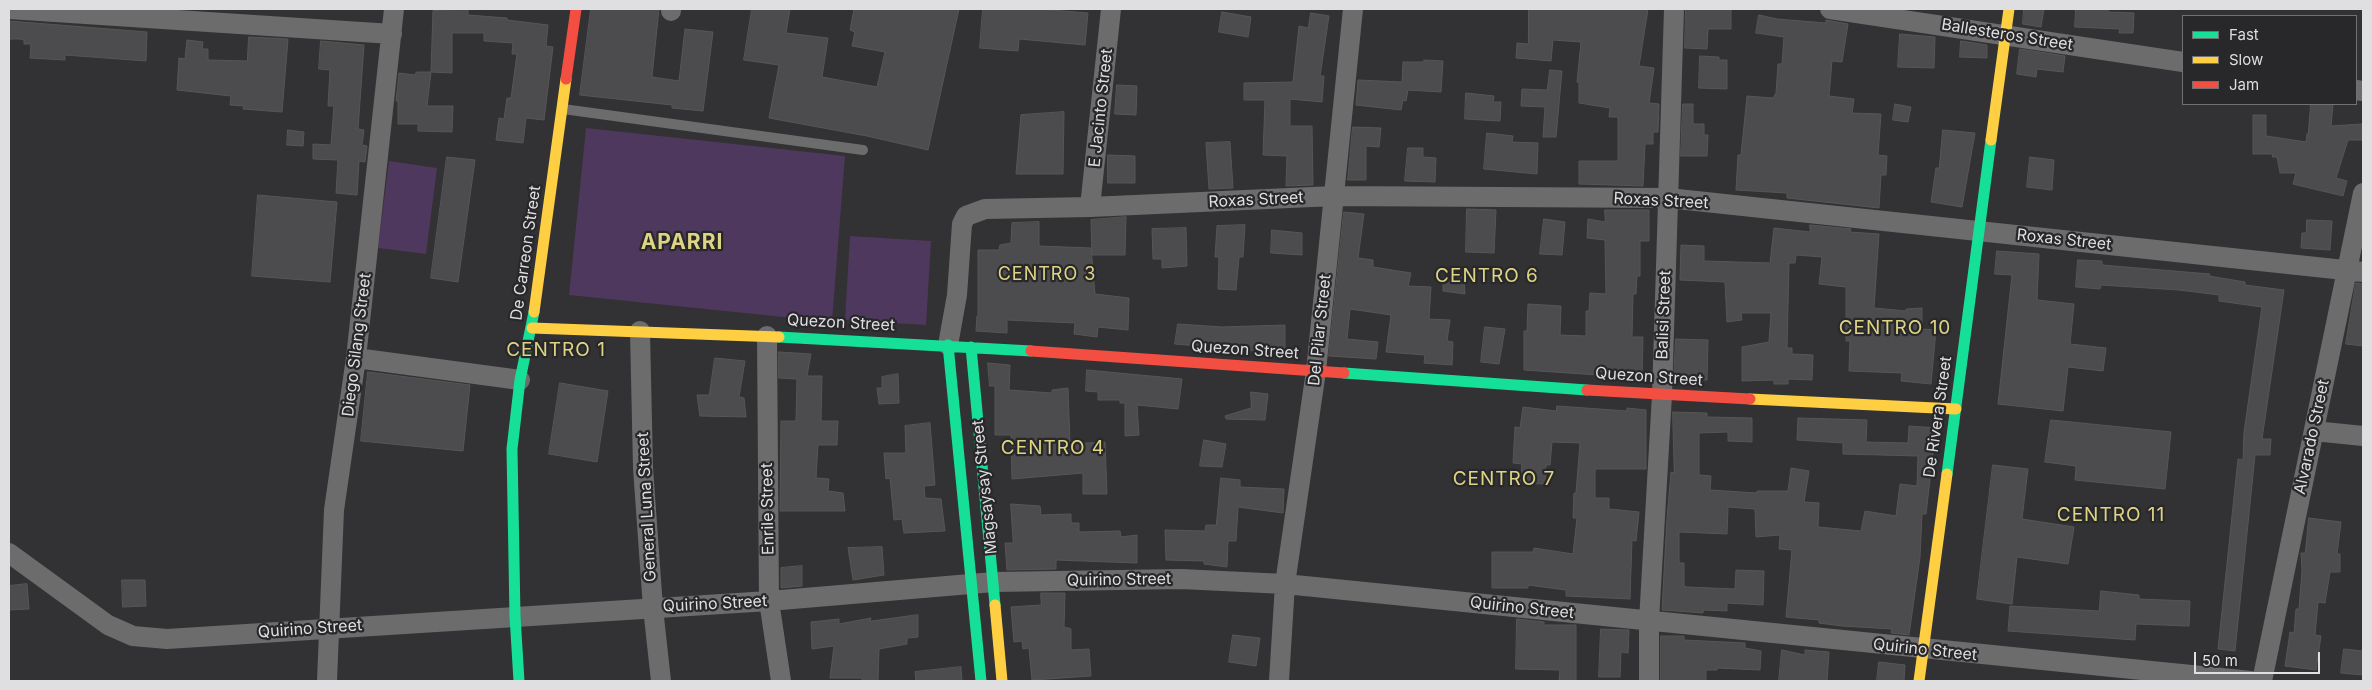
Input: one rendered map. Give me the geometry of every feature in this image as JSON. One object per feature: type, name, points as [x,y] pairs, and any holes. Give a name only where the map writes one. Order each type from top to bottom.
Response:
[{"type":"street","points":[[9,9],[392,34]]},
{"type":"street","name":"Diego Silang Street","points":[[327,681],[334,510],[356,358],[394,9]]},
{"type":"street","name":"De Carreon Street","points":[[519,681],[515,616],[512,449],[520,380],[532,328],[576,9]]},
{"type":"street","name":"E Jacinto Street","points":[[1090,207],[1111,9]]},
{"type":"street","name":"Del Pilar Street","points":[[1279,681],[1285,584],[1316,371],[1353,9]]},
{"type":"street","name":"Balisi Street","points":[[1649,681],[1649,621],[1662,395],[1674,9]]},
{"type":"street","name":"Ballesteros Street","points":[[1830,9],[2182,62]]},
{"type":"street","name":"De Rivera Street","points":[[1920,681],[2009,9]]},
{"type":"street","name":"Alvarado Street","points":[[2262,681],[2314,431],[2355,271],[2363,193]]},
{"type":"street","name":"Roxas Street","points":[[962,224],[966,216],[984,209],[1090,207],[1334,196],[1668,198],[2355,271]]},
{"type":"street","name":"Magsaysay Street","points":[[962,224],[957,295],[948,345],[981,681]]},
{"type":"street","name":"Magsaysay Street","points":[[957,295],[971,347],[1002,681]]},
{"type":"street","name":"Quezon Street","points":[[532,328],[767,336],[948,345],[1662,395],[1956,409]]},
{"type":"street","name":"General Luna Street","points":[[640,331],[643,468],[653,608],[661,681]]},
{"type":"street","name":"Enrile Street","points":[[767,336],[769,601],[781,681]]},
{"type":"street","points":[[356,358],[520,380]]},
{"type":"street","points":[[2314,431],[2363,436]]},
{"type":"street","name":"Quirino Street","points":[[9,553],[108,625],[133,636],[167,639],[328,627],[769,601],[994,582],[1181,579],[1285,584],[1924,650],[2251,681]]},
{"type":"lane","points":[[563,110],[863,150]]},
{"type":"shaded area","points":[[586,128],[845,156],[832,322],[569,295]]},
{"type":"shaded area","points":[[389,161],[437,168],[426,254],[378,248]]},
{"type":"shaded area","points":[[850,236],[931,241],[926,325],[845,320]]},
{"type":"building","points":[[591,9],[659,9],[652,77],[679,81],[685,29],[713,32],[703,111],[672,108],[672,105],[580,95]]},
{"type":"building","points":[[752,9],[790,9],[786,33],[828,38],[822,77],[877,87],[885,52],[852,46],[855,32],[850,30],[854,9],[959,9],[928,150],[867,136],[769,118],[779,65],[744,60]]},
{"type":"building","points":[[983,9],[1039,9],[1088,13],[1085,45],[1019,39],[1018,51],[980,48]]},
{"type":"building","points":[[1529,9],[1648,9],[1639,66],[1654,68],[1649,103],[1659,104],[1658,132],[1653,132],[1653,144],[1645,144],[1643,186],[1579,184],[1579,161],[1618,161],[1618,117],[1609,117],[1610,108],[1579,103],[1579,82],[1577,82],[1581,42],[1553,40],[1551,61],[1516,58],[1517,43],[1528,44]]},
{"type":"building","points":[[1686,9],[1731,9],[1731,29],[1708,29],[1707,49],[1685,48]]},
{"type":"building","points":[[2024,9],[2044,9],[2041,27],[2023,24]]},
{"type":"building","points":[[2076,9],[2108,9],[2108,12],[2134,13],[2133,33],[2119,33],[2120,29],[2075,27]]},
{"type":"building","points":[[468,10],[468,15],[507,18],[507,20],[548,25],[546,46],[553,47],[544,120],[526,118],[523,143],[496,140],[499,118],[504,119],[507,98],[511,98],[517,54],[512,54],[513,43],[484,41],[484,33],[452,33],[452,73],[431,72],[433,11]]},
{"type":"building","points":[[1222,12],[1251,17],[1248,37],[1219,32]]},
{"type":"building","points":[[1311,13],[1329,16],[1320,76],[1324,76],[1322,102],[1290,99],[1290,126],[1312,126],[1313,185],[1286,186],[1287,156],[1263,155],[1265,100],[1244,100],[1244,83],[1293,82],[1299,26],[1308,28]]},
{"type":"building","points":[[1759,15],[1777,19],[1826,23],[1826,20],[1848,24],[1842,62],[1832,61],[1829,96],[1854,99],[1852,113],[1881,114],[1878,155],[1887,156],[1886,175],[1881,175],[1879,208],[1787,198],[1787,193],[1736,190],[1738,155],[1741,155],[1747,96],[1773,98],[1776,93],[1778,64],[1782,64],[1784,37],[1756,33]]},
{"type":"building","points":[[9,21],[147,32],[146,61],[65,55],[65,60],[30,58],[31,44],[24,44],[24,40],[20,39],[9,39]]},
{"type":"building","points":[[1900,34],[1935,37],[1934,68],[1898,67]]},
{"type":"building","points":[[249,37],[288,39],[282,112],[243,109],[244,106],[230,105],[231,96],[177,90],[179,58],[185,59],[187,40],[203,42],[202,49],[208,49],[208,60],[247,61]]},
{"type":"building","points":[[321,41],[364,45],[358,129],[364,130],[362,145],[367,146],[365,162],[359,161],[357,195],[336,193],[338,160],[313,159],[313,144],[331,145],[334,106],[328,106],[330,70],[319,69]]},
{"type":"building","points":[[1961,41],[1987,45],[1987,58],[1960,57]]},
{"type":"building","points":[[2020,49],[2065,56],[2063,72],[2037,69],[2036,77],[2017,74]]},
{"type":"building","points":[[1700,56],[1719,57],[1719,60],[1727,60],[1727,89],[1699,88]]},
{"type":"building","points":[[1424,60],[1443,61],[1441,92],[1408,90],[1406,101],[1403,100],[1401,110],[1356,105],[1358,80],[1402,82],[1403,62],[1424,62]]},
{"type":"building","points":[[1550,70],[1562,71],[1556,137],[1543,137],[1545,107],[1521,106],[1522,89],[1547,90]]},
{"type":"building","points":[[417,72],[431,72],[427,106],[453,106],[452,132],[418,131],[418,124],[398,124],[398,101],[396,101],[399,73],[414,75]]},
{"type":"building","points":[[1117,85],[1137,86],[1136,115],[1115,114]]},
{"type":"building","points":[[1466,93],[1494,96],[1493,102],[1501,102],[1500,121],[1465,119]]},
{"type":"building","points":[[1683,104],[1693,104],[1693,124],[1704,124],[1704,135],[1708,135],[1707,156],[1681,156]]},
{"type":"building","points":[[1895,104],[1911,107],[1908,122],[1893,120]]},
{"type":"building","points":[[2311,105],[2333,105],[2331,126],[2362,124],[2362,140],[2348,140],[2336,178],[2347,181],[2343,196],[2293,184],[2296,173],[2280,173],[2277,157],[2272,157],[2273,154],[2253,154],[2253,115],[2266,115],[2266,136],[2306,142]]},
{"type":"building","points":[[1064,112],[1063,174],[1016,174],[1021,115]]},
{"type":"building","points":[[1353,127],[1381,128],[1379,147],[1366,146],[1366,180],[1348,180]]},
{"type":"building","points":[[288,130],[304,132],[303,146],[287,145]]},
{"type":"building","points":[[1943,130],[1975,133],[1962,207],[1931,202],[1936,168],[1939,168]]},
{"type":"building","points":[[1487,133],[1513,136],[1512,142],[1538,143],[1537,174],[1484,169]]},
{"type":"building","points":[[1230,142],[1233,188],[1209,189],[1206,143]]},
{"type":"building","points":[[1408,148],[1423,148],[1423,157],[1436,158],[1435,182],[1405,181]]},
{"type":"building","points":[[1108,155],[1135,156],[1135,183],[1108,183]]},
{"type":"building","points":[[447,157],[475,160],[458,282],[431,278]]},
{"type":"building","points":[[2030,157],[2054,160],[2052,190],[2027,187]]},
{"type":"building","points":[[258,195],[337,202],[330,282],[252,276]]},
{"type":"building","points":[[1467,209],[1496,210],[1494,253],[1466,252]]},
{"type":"building","points":[[1605,210],[1649,210],[1649,241],[1640,241],[1640,276],[1637,276],[1636,294],[1633,294],[1632,337],[1643,337],[1642,378],[1524,370],[1524,331],[1527,331],[1528,304],[1561,306],[1560,335],[1586,336],[1586,311],[1589,311],[1590,293],[1606,294],[1605,240],[1587,238],[1588,219],[1605,222]]},
{"type":"building","points":[[1344,212],[1364,214],[1358,258],[1373,260],[1373,267],[1411,273],[1408,286],[1431,287],[1429,319],[1450,320],[1447,341],[1453,342],[1452,365],[1424,363],[1425,355],[1386,352],[1391,315],[1350,309],[1347,339],[1378,342],[1376,359],[1329,356]]},
{"type":"building","points":[[1126,217],[1125,255],[1092,255],[1091,220]]},
{"type":"building","points":[[1544,219],[1565,222],[1562,255],[1540,254]]},
{"type":"building","points":[[2307,220],[2332,221],[2330,250],[2301,248],[2302,233],[2306,233]]},
{"type":"building","points":[[1039,222],[1039,246],[1091,248],[1095,294],[1129,298],[1128,330],[1098,327],[1097,337],[1074,334],[1075,323],[1007,320],[1007,333],[976,331],[978,316],[978,250],[999,250],[1000,245],[1011,243],[1012,223]]},
{"type":"building","points":[[1245,225],[1243,257],[1239,257],[1236,290],[1218,289],[1219,257],[1215,257],[1217,226]]},
{"type":"building","points":[[1810,225],[1851,229],[1850,232],[1879,234],[1874,308],[1906,311],[1906,309],[1922,308],[1922,329],[1936,330],[1931,384],[1901,381],[1902,373],[1849,371],[1850,341],[1846,341],[1846,287],[1819,284],[1822,257],[1796,255],[1795,263],[1789,263],[1787,348],[1792,348],[1792,354],[1813,355],[1812,380],[1788,379],[1788,384],[1774,384],[1774,380],[1742,381],[1742,347],[1769,342],[1771,313],[1741,313],[1742,320],[1727,322],[1725,282],[1680,280],[1681,245],[1704,246],[1704,261],[1770,263],[1774,228],[1810,232]]},
{"type":"building","points":[[1186,228],[1187,266],[1162,268],[1162,259],[1153,259],[1152,229]]},
{"type":"building","points":[[1272,230],[1302,233],[1302,255],[1271,253]]},
{"type":"building","points":[[1997,251],[2039,254],[2037,300],[2074,304],[2070,344],[2106,348],[2103,371],[2068,367],[2063,411],[1998,404],[2012,275],[1995,274]]},
{"type":"building","points":[[2078,260],[2102,261],[2102,265],[2210,274],[2209,276],[2245,282],[2245,285],[2284,290],[2262,439],[2271,439],[2270,455],[2255,455],[2235,651],[2218,649],[2238,459],[2243,460],[2244,432],[2262,307],[2219,301],[2219,295],[2179,290],[2101,285],[2100,289],[2076,287]]},
{"type":"building","points":[[1464,277],[1465,294],[1443,291],[1443,278]]},
{"type":"building","points":[[2356,283],[2363,284],[2363,346],[2346,344]]},
{"type":"building","points":[[1178,324],[1222,327],[1285,325],[1285,351],[1255,351],[1175,344]]},
{"type":"building","points":[[1485,327],[1505,329],[1499,364],[1481,362]]},
{"type":"building","points":[[1676,339],[1708,340],[1707,380],[1674,379]]},
{"type":"building","points":[[779,352],[811,354],[807,376],[822,376],[821,421],[838,421],[837,445],[818,445],[816,478],[829,479],[828,491],[843,493],[845,511],[780,511],[781,421],[796,421],[797,379],[779,378]]},
{"type":"building","points":[[715,358],[745,361],[739,397],[744,398],[746,417],[700,416],[697,395],[709,395]]},
{"type":"building","points":[[988,363],[1010,365],[1009,390],[1052,393],[1052,390],[1068,388],[1070,444],[1105,442],[1107,494],[1083,494],[1083,473],[1012,479],[1011,435],[995,435],[995,386],[990,386]]},
{"type":"building","points":[[1087,370],[1182,379],[1178,409],[1137,405],[1139,435],[1125,436],[1125,403],[1120,403],[1120,400],[1098,400],[1098,392],[1086,391]]},
{"type":"building","points":[[368,372],[470,385],[463,451],[361,441]]},
{"type":"building","points":[[898,374],[899,403],[879,404],[877,388],[882,388],[882,377]]},
{"type":"building","points":[[560,383],[608,391],[597,462],[549,454]]},
{"type":"building","points":[[1251,392],[1268,394],[1265,420],[1226,419],[1225,416],[1251,408]]},
{"type":"building","points":[[1557,406],[1627,411],[1627,408],[1646,410],[1646,469],[1595,469],[1595,498],[1609,498],[1609,509],[1639,512],[1636,541],[1632,540],[1630,599],[1566,596],[1566,590],[1528,585],[1528,588],[1492,588],[1492,552],[1533,552],[1534,548],[1573,554],[1577,518],[1573,518],[1574,493],[1576,493],[1580,443],[1552,442],[1550,465],[1546,465],[1545,484],[1520,483],[1522,464],[1513,463],[1515,427],[1520,428],[1523,407],[1556,411]]},
{"type":"building","points":[[1673,412],[1707,413],[1707,417],[1752,418],[1752,442],[1728,441],[1728,432],[1699,433],[1699,475],[1711,476],[1710,490],[1757,493],[1757,491],[1788,491],[1791,468],[1809,471],[1804,502],[1819,503],[1818,527],[1861,531],[1865,511],[1896,516],[1900,484],[1917,486],[1918,456],[1843,454],[1843,443],[1797,440],[1798,418],[1867,420],[1866,442],[1908,443],[1909,426],[1936,428],[1926,514],[1922,514],[1920,557],[1909,635],[1891,633],[1892,629],[1842,626],[1819,623],[1819,620],[1786,617],[1792,550],[1779,549],[1780,535],[1756,537],[1755,509],[1728,507],[1727,534],[1679,532],[1679,563],[1684,563],[1684,586],[1687,587],[1735,589],[1736,570],[1764,571],[1763,605],[1727,603],[1727,611],[1703,610],[1703,613],[1662,610],[1671,472],[1674,473]]},
{"type":"building","points":[[2051,420],[2171,432],[2165,489],[2075,480],[2076,466],[2045,462]]},
{"type":"building","points":[[930,423],[935,485],[924,486],[925,498],[941,499],[945,531],[904,533],[902,519],[894,520],[890,478],[886,479],[884,453],[906,453],[905,426]]},
{"type":"building","points":[[1204,440],[1226,444],[1222,467],[1200,466]]},
{"type":"building","points":[[1993,465],[2028,469],[2022,519],[2074,527],[2068,564],[2017,557],[2012,604],[1977,599]]},
{"type":"building","points":[[1221,478],[1240,480],[1240,487],[1284,489],[1283,513],[1238,507],[1236,541],[1228,541],[1227,567],[1204,564],[1204,561],[1166,560],[1165,530],[1205,531],[1206,525],[1216,525]]},
{"type":"building","points":[[1011,504],[1040,506],[1041,515],[1071,514],[1071,523],[1079,523],[1079,532],[1120,531],[1121,537],[1137,535],[1137,563],[1056,560],[1056,569],[1007,570],[1005,543],[1013,543]]},
{"type":"building","points":[[2309,518],[2341,522],[2337,554],[2340,554],[2340,572],[2330,572],[2325,603],[2318,602],[2315,635],[2321,636],[2316,670],[2285,666],[2290,632],[2294,633],[2296,609],[2299,609],[2302,571],[2301,553],[2305,553]]},
{"type":"building","points":[[882,547],[884,575],[853,580],[848,548]]},
{"type":"building","points":[[802,566],[802,586],[781,588],[781,568]]},
{"type":"building","points":[[122,580],[145,580],[146,606],[123,607]]},
{"type":"building","points":[[27,584],[29,609],[9,610],[9,586]]},
{"type":"building","points":[[2101,591],[2139,595],[2139,599],[2190,601],[2189,626],[2136,624],[2135,640],[2008,631],[2010,606],[2099,611]]},
{"type":"building","points":[[1041,593],[1065,593],[1064,627],[1071,629],[1071,650],[1089,649],[1091,676],[1032,680],[1029,648],[1023,649],[1022,641],[1014,642],[1011,607],[1041,605]]},
{"type":"building","points":[[918,615],[918,637],[907,638],[907,644],[879,649],[878,681],[862,681],[862,678],[830,678],[834,646],[812,649],[811,622],[839,619],[839,624],[871,618],[870,621]]},
{"type":"building","points":[[1517,619],[1544,622],[1544,625],[1576,625],[1576,681],[1559,681],[1560,670],[1516,669]]},
{"type":"building","points":[[1601,629],[1629,630],[1628,653],[1621,652],[1620,677],[1599,677]]},
{"type":"building","points":[[1233,635],[1260,638],[1256,666],[1229,662]]},
{"type":"building","points":[[1661,636],[1684,636],[1684,640],[1745,643],[1745,648],[1761,651],[1760,670],[1717,668],[1717,670],[1706,670],[1706,681],[1661,681]]},
{"type":"building","points":[[2344,649],[2363,651],[2363,675],[2341,673]]},
{"type":"building","points":[[1782,650],[1805,655],[1805,650],[1829,652],[1827,681],[1779,681]]},
{"type":"building","points":[[1879,662],[1905,665],[1904,681],[1877,681]]},
{"type":"building","points":[[961,667],[962,681],[916,681],[915,672]]},
{"type":"traffic: fast","points":[[1947,474],[1991,140]]},
{"type":"traffic: fast","points":[[519,681],[515,616],[512,449],[520,380],[534,312]]},
{"type":"traffic: fast","points":[[779,337],[1031,351]]},
{"type":"traffic: fast","points":[[948,345],[981,681]]},
{"type":"traffic: fast","points":[[971,347],[995,605]]},
{"type":"traffic: fast","points":[[1344,373],[1587,390]]},
{"type":"traffic: slow","points":[[1991,140],[2009,9]]},
{"type":"traffic: slow","points":[[534,312],[566,79]]},
{"type":"traffic: slow","points":[[532,328],[779,337]]},
{"type":"traffic: slow","points":[[1750,399],[1956,409]]},
{"type":"traffic: slow","points":[[1919,681],[1947,474]]},
{"type":"traffic: slow","points":[[995,605],[1002,681]]},
{"type":"traffic: jam","points":[[566,79],[576,9]]},
{"type":"traffic: jam","points":[[1031,351],[1344,373]]},
{"type":"traffic: jam","points":[[1587,390],[1750,399]]},
{"type":"district","name":"APARRI","points":[[682,243]]},
{"type":"district","name":"CENTRO 3","points":[[1047,275]]},
{"type":"district","name":"CENTRO 6","points":[[1487,276]]},
{"type":"district","name":"CENTRO 10","points":[[1895,328]]},
{"type":"district","name":"CENTRO 1","points":[[556,350]]},
{"type":"district","name":"CENTRO 4","points":[[1053,448]]},
{"type":"district","name":"CENTRO 7","points":[[1504,479]]},
{"type":"district","name":"CENTRO 11","points":[[2111,515]]}]
